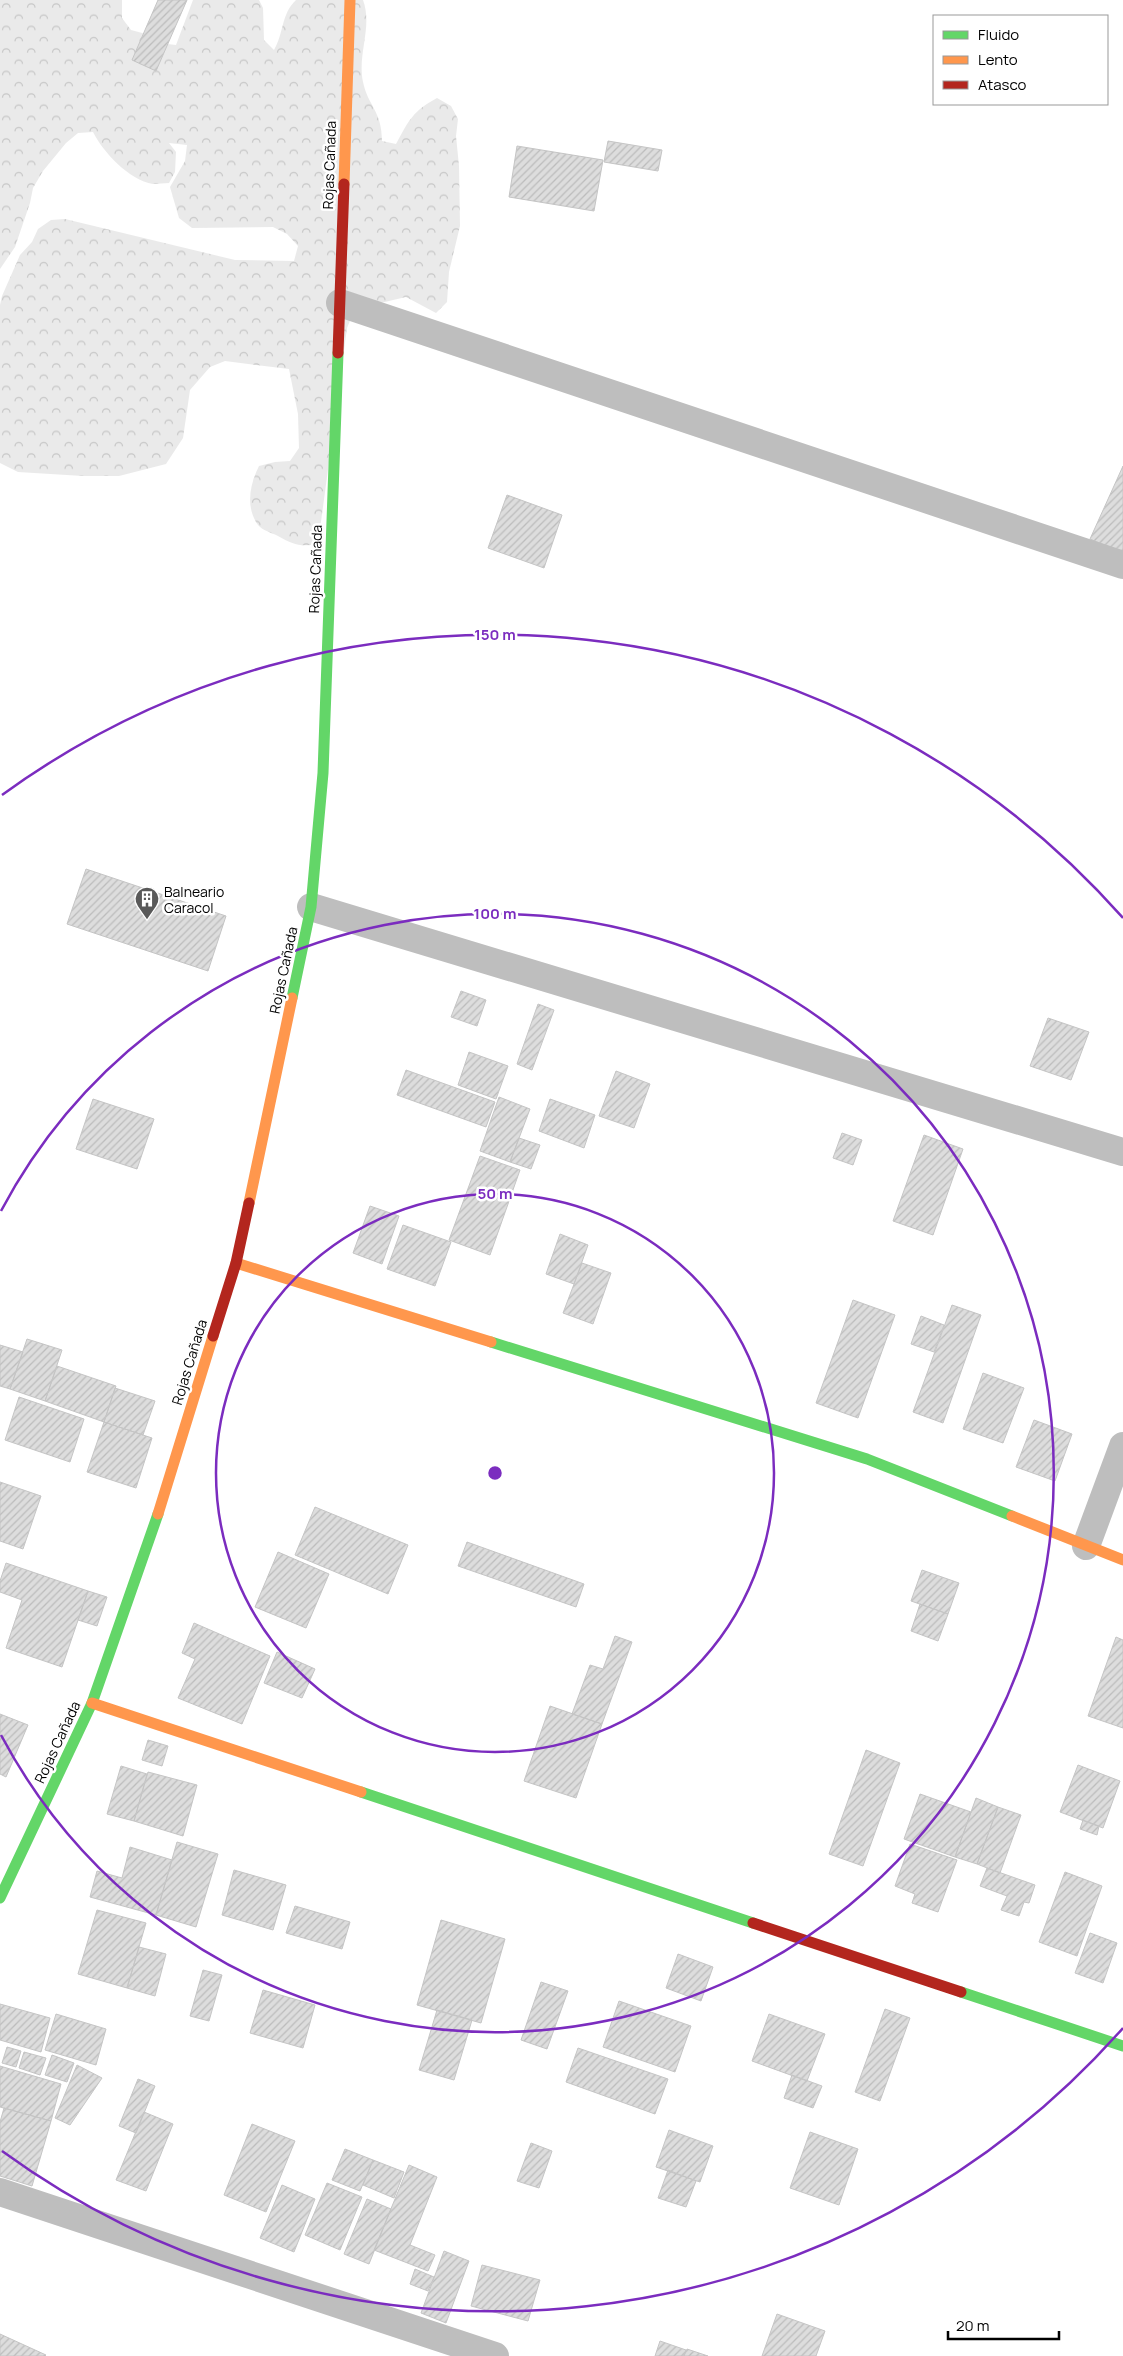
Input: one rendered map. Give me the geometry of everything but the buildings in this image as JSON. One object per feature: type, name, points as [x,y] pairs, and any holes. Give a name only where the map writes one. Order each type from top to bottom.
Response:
[{"type":"street","name":"Rojas Cañada","points":[[0,1898],[92,1703],[159,1510],[236,1263],[311,907],[323,773],[350,0]]},
{"type":"street","points":[[340,303],[1123,565]]},
{"type":"street","points":[[311,907],[1123,1152]]},
{"type":"street","points":[[236,1263],[867,1459],[1123,1560]]},
{"type":"street","points":[[1086,1546],[1123,1446]]},
{"type":"street","points":[[92,1703],[1123,2046]]},
{"type":"street","points":[[0,2192],[495,2356]]},
{"type":"green space","points":[[0,0],[122,0],[122,18],[131,30],[146,34],[159,43],[176,45],[193,0],[259,0],[263,8],[264,40],[274,50],[280,37],[285,17],[296,0],[363,0],[366,10],[366,30],[362,61],[363,82],[380,122],[382,141],[396,144],[412,117],[422,107],[437,98],[451,106],[458,119],[456,136],[459,166],[460,226],[449,272],[447,302],[436,313],[406,297],[376,304],[359,299],[347,328],[318,544],[297,544],[265,530],[258,525],[251,511],[251,488],[259,466],[290,461],[299,448],[298,414],[289,369],[225,361],[210,367],[190,390],[183,438],[166,464],[119,476],[83,476],[18,472],[0,463],[0,305],[20,255],[32,242],[38,229],[51,220],[65,219],[235,260],[294,261],[298,246],[287,234],[273,227],[192,228],[179,218],[170,187],[185,161],[187,145],[169,143],[176,152],[175,172],[169,183],[153,184],[135,177],[126,171],[103,148],[93,132],[78,133],[66,143],[43,171],[33,188],[30,203],[15,247],[0,269]]},
{"type":"traffic: fast","points":[[292,998],[311,907],[323,773],[338,353]]},
{"type":"traffic: fast","points":[[491,1342],[867,1459],[1012,1516]]},
{"type":"traffic: fast","points":[[0,1898],[92,1703],[158,1514]]},
{"type":"traffic: fast","points":[[361,1792],[753,1923]]},
{"type":"traffic: fast","points":[[961,1992],[1123,2046]]},
{"type":"traffic: slow","points":[[344,184],[350,0]]},
{"type":"traffic: slow","points":[[249,1203],[292,998]]},
{"type":"traffic: slow","points":[[236,1263],[491,1342]]},
{"type":"traffic: slow","points":[[158,1514],[213,1336]]},
{"type":"traffic: slow","points":[[1012,1516],[1123,1560]]},
{"type":"traffic: slow","points":[[92,1703],[361,1792]]},
{"type":"traffic: jam","points":[[338,353],[344,184]]},
{"type":"traffic: jam","points":[[213,1336],[236,1263],[249,1203]]},
{"type":"traffic: jam","points":[[753,1923],[961,1992]]},
{"type":"place","name":"Balneario Caracol","points":[[147,920]]}]
